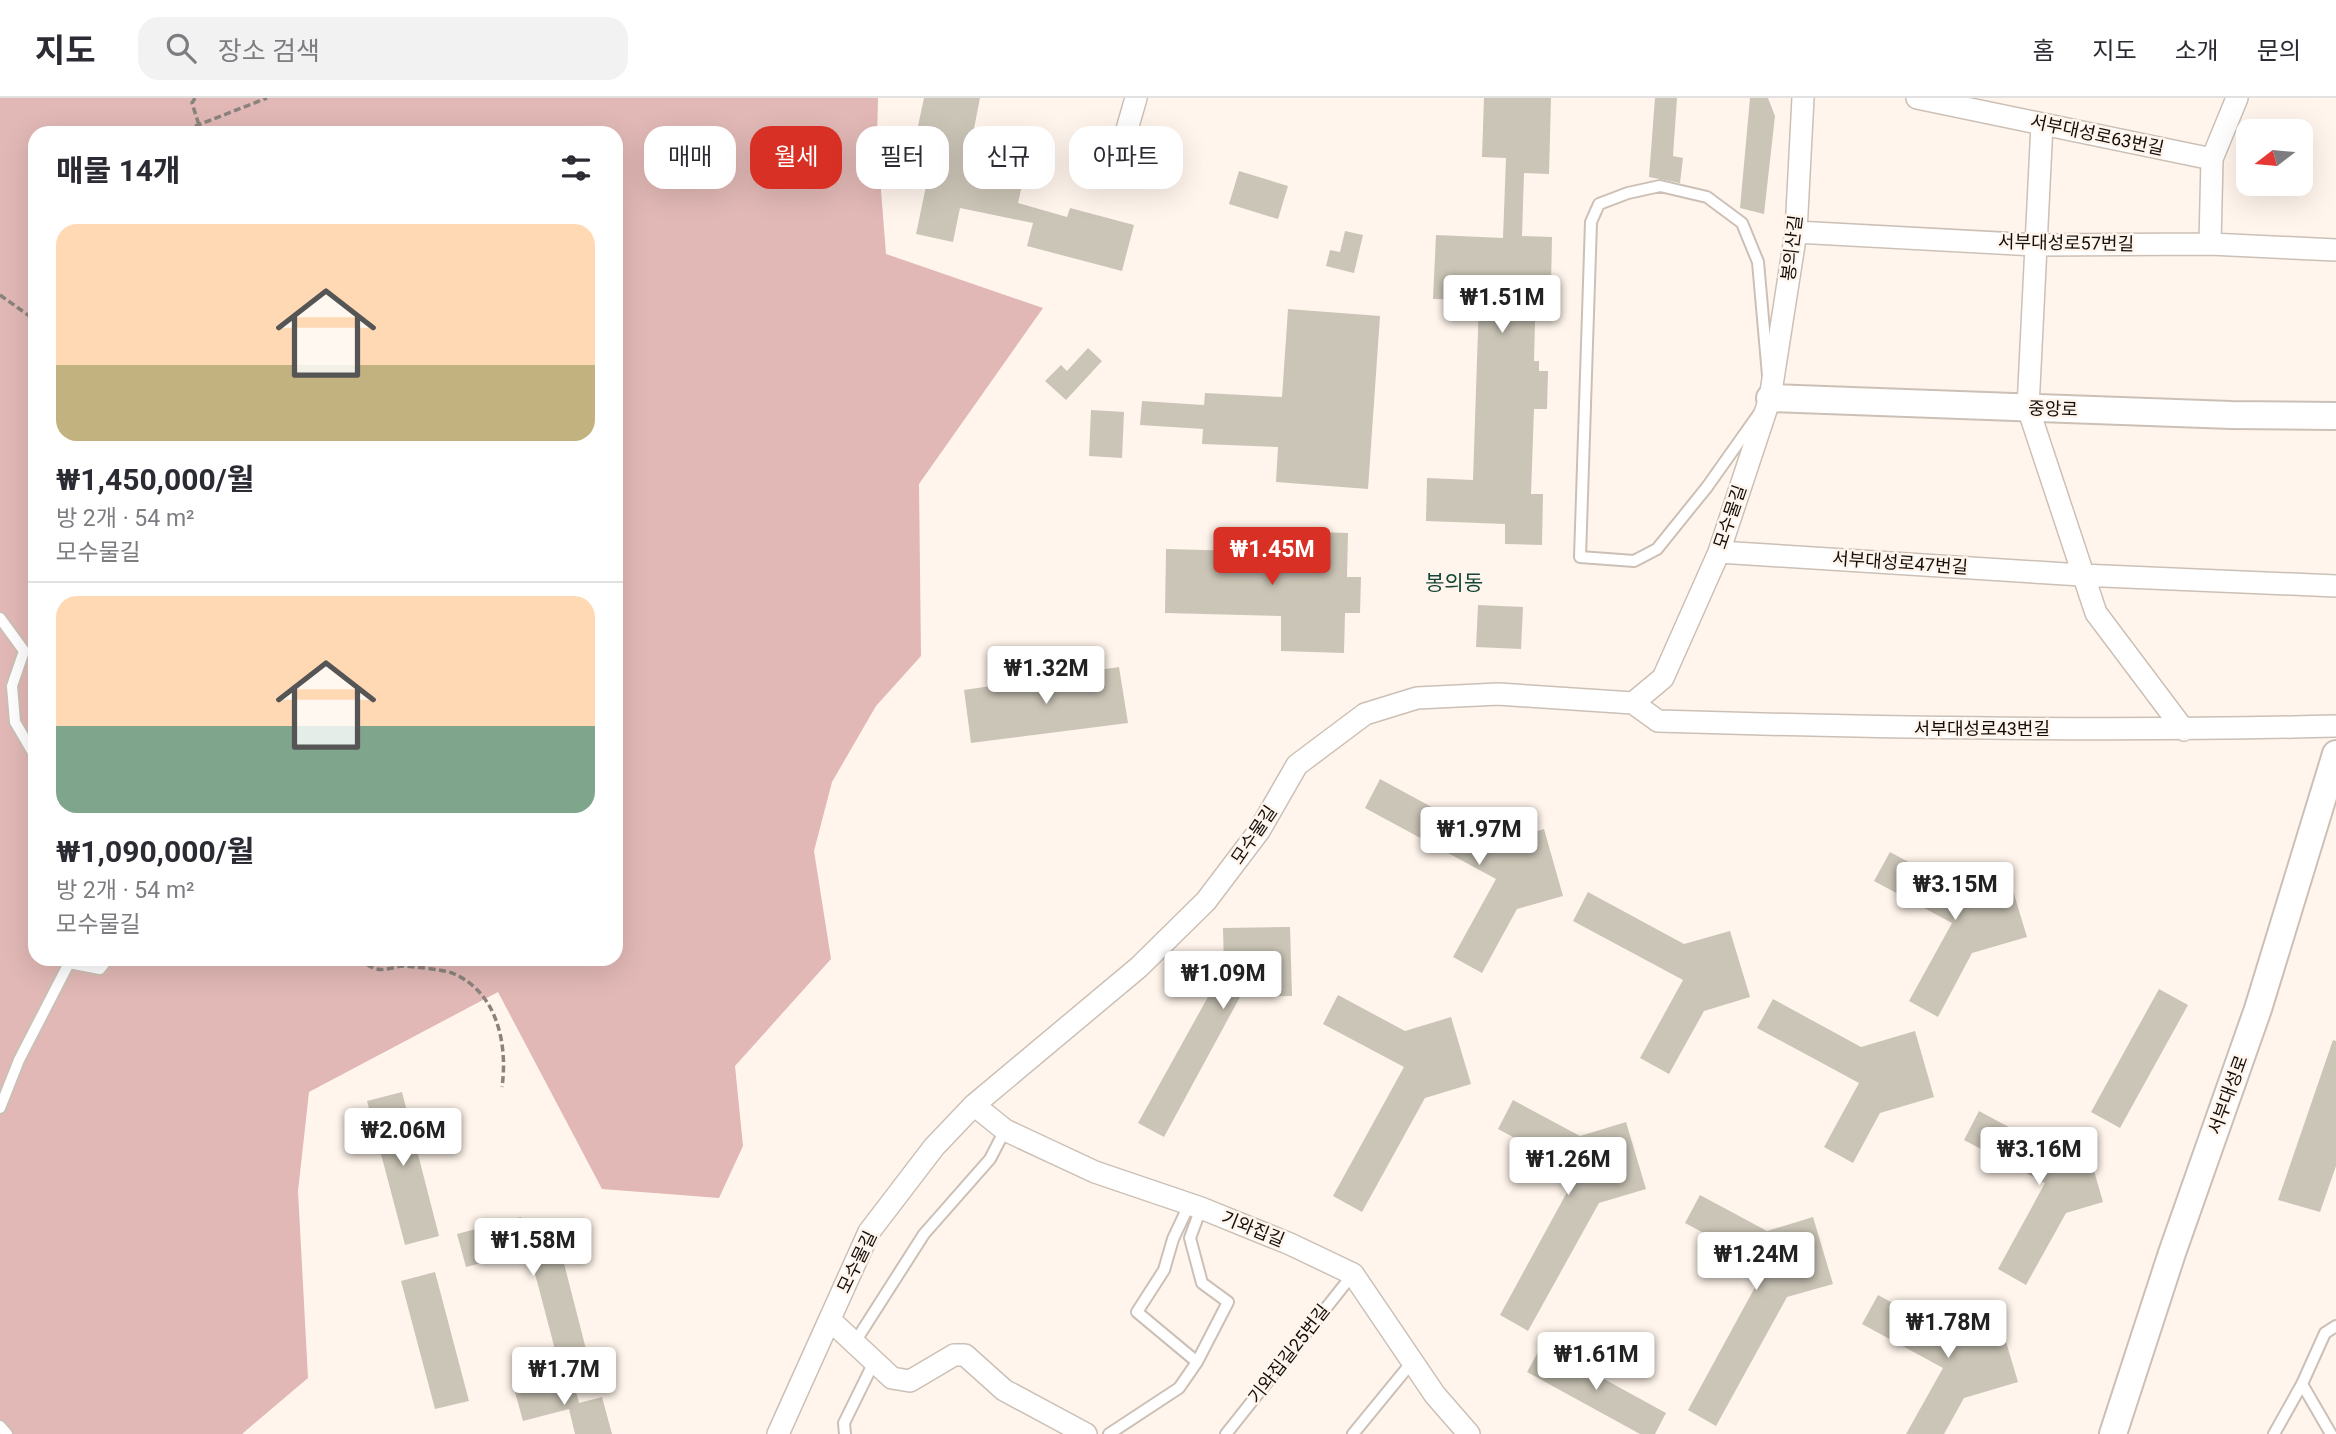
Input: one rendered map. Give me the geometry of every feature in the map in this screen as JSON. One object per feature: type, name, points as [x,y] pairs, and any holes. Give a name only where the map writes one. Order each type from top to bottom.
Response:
[{"type":"street","points":[[1128,126],[1136,98]]},
{"type":"street","name":"봉의산길","points":[[1770,398],[1796,232],[1803,98]]},
{"type":"street","name":"서부대성로63번길","points":[[1917,98],[2212,159]]},
{"type":"street","points":[[2210,244],[2212,159],[2237,98]]},
{"type":"street","points":[[2042,124],[2028,408],[2081,575],[2096,613],[2184,730]]},
{"type":"street","name":"서부대성로57번길","points":[[1796,232],[2036,245],[2210,244],[2336,250]]},
{"type":"street","name":"중앙로","points":[[1770,398],[2231,415],[2336,416]]},
{"type":"street","name":"모수물길","points":[[778,1434],[869,1233],[934,1147],[974,1105],[1139,967],[1206,901],[1259,831],[1297,765],[1364,714],[1418,698],[1498,694],[1633,703],[1663,678],[1719,552],[1770,398]]},
{"type":"street","name":"서부대성로47번길","points":[[1719,552],[2081,575],[2336,586]]},
{"type":"street","name":"서부대성로43번길","points":[[1633,703],[1658,721],[1885,728],[2184,730],[2336,726]]},
{"type":"street","name":"서부대성로","points":[[2113,1434],[2172,1253],[2258,1009],[2336,754]]},
{"type":"street","name":"기와집길","points":[[974,1105],[1005,1130],[1095,1172],[1290,1244],[1353,1275],[1435,1395],[1469,1434]]},
{"type":"street","points":[[830,1320],[892,1378],[910,1381],[954,1355],[965,1355],[1004,1390],[1086,1434]]},
{"type":"lane","points":[[1660,186],[1707,197],[1742,223],[1758,262],[1770,398],[1707,487],[1657,550],[1634,561],[1580,558],[1591,222],[1599,204],[1628,193],[1660,186]]},
{"type":"lane","points":[[0,618],[24,651],[12,686],[15,722],[28,744]]},
{"type":"lane","points":[[0,1108],[19,1060],[67,966]]},
{"type":"lane","points":[[84,966],[100,969],[102,966]]},
{"type":"lane","points":[[855,1342],[924,1234],[990,1159],[1005,1130]]},
{"type":"lane","points":[[1195,1207],[1173,1239],[1164,1270],[1137,1312],[1197,1362]]},
{"type":"lane","points":[[1109,1434],[1179,1388],[1197,1362],[1228,1302],[1202,1283],[1190,1238],[1195,1207]]},
{"type":"lane","name":"기와집길25번길","points":[[1226,1434],[1353,1275]]},
{"type":"lane","points":[[2274,1434],[2302,1384],[2325,1333],[2336,1326]]},
{"type":"lane","points":[[845,1434],[845,1423],[874,1362]]},
{"type":"lane","points":[[1353,1434],[1412,1362]]},
{"type":"lane","points":[[2302,1384],[2331,1434]]},
{"type":"lane","points":[[0,1426],[7,1434]]},
{"type":"path","points":[[195,98],[192,103],[199,125],[267,98]]},
{"type":"path","points":[[0,295],[28,315]]},
{"type":"path","points":[[371,966],[377,969],[404,966],[452,973],[476,989],[494,1013],[503,1037],[505,1063],[502,1087]]},
{"type":"shaded area","points":[[0,98],[878,98],[877,126],[856,126],[856,189],[881,189],[886,254],[1043,308],[919,484],[921,656],[876,706],[832,782],[814,851],[831,959],[735,1066],[743,1146],[719,1198],[602,1189],[498,992],[309,1092],[298,1191],[308,1378],[242,1434],[0,1434]]},
{"type":"building","points":[[924,98],[980,98],[974,126],[963,126],[963,189],[1021,189],[1018,203],[1067,217],[1070,208],[1134,225],[1122,271],[1027,246],[1033,223],[960,208],[953,242],[916,234],[925,189],[949,189],[949,126],[918,126]]},
{"type":"building","points":[[1484,98],[1551,98],[1549,174],[1524,173],[1522,236],[1552,237],[1551,286],[1536,285],[1534,361],[1539,361],[1539,371],[1548,371],[1547,409],[1534,409],[1531,494],[1543,494],[1542,545],[1505,544],[1505,524],[1426,521],[1427,478],[1473,480],[1479,300],[1433,299],[1436,235],[1503,238],[1506,158],[1482,157]]},
{"type":"building","points":[[1655,98],[1677,98],[1673,156],[1683,158],[1680,183],[1649,177]]},
{"type":"building","points":[[1750,98],[1768,98],[1775,116],[1764,214],[1740,208]]},
{"type":"building","points":[[1239,171],[1288,186],[1278,219],[1229,204]]},
{"type":"building","points":[[1345,231],[1363,235],[1354,273],[1326,266],[1330,250],[1340,252]]},
{"type":"building","points":[[1288,309],[1380,316],[1368,489],[1276,482],[1278,447],[1202,444],[1203,429],[1140,425],[1142,401],[1204,405],[1205,393],[1282,397]]},
{"type":"building","points":[[1088,348],[1102,361],[1066,400],[1045,381],[1061,365],[1067,371]]},
{"type":"building","points":[[1091,410],[1124,412],[1122,458],[1089,456]]},
{"type":"building","points":[[1283,531],[1348,533],[1347,577],[1361,577],[1360,613],[1345,613],[1344,653],[1281,651],[1281,616],[1165,613],[1166,549],[1283,552]]},
{"type":"building","points":[[1478,605],[1523,607],[1521,649],[1476,647]]},
{"type":"building","points":[[1119,667],[1128,723],[971,743],[964,690]]},
{"type":"building","points":[[1380,779],[1498,843],[1544,829],[1563,896],[1517,909],[1482,973],[1453,957],[1496,879],[1365,808]]},
{"type":"building","points":[[1890,852],[1953,886],[2007,871],[2027,937],[1972,953],[1938,1017],[1909,1001],[1952,923],[1874,881]]},
{"type":"building","points":[[1588,892],[1684,944],[1730,931],[1750,997],[1704,1011],[1669,1074],[1640,1058],[1683,980],[1573,921]]},
{"type":"building","points":[[1290,927],[1292,996],[1240,997],[1164,1137],[1138,1123],[1224,968],[1223,928]]},
{"type":"building","points":[[2159,989],[2188,1005],[2120,1128],[2091,1112]]},
{"type":"building","points":[[1338,995],[1405,1031],[1451,1017],[1471,1084],[1425,1098],[1362,1212],[1333,1196],[1404,1067],[1323,1024]]},
{"type":"building","points":[[1773,999],[1861,1047],[1915,1031],[1934,1097],[1880,1113],[1853,1163],[1824,1147],[1859,1083],[1757,1028]]},
{"type":"building","points":[[2333,1040],[2336,1041],[2336,1166],[2320,1212],[2278,1200]]},
{"type":"building","points":[[402,1092],[439,1236],[405,1245],[367,1101]]},
{"type":"building","points":[[1513,1100],[1580,1136],[1626,1122],[1646,1189],[1599,1203],[1528,1331],[1500,1315],[1578,1172],[1498,1129]]},
{"type":"building","points":[[1979,1111],[2046,1147],[2084,1136],[2103,1202],[2066,1213],[2026,1285],[1998,1269],[2045,1183],[1964,1140]]},
{"type":"building","points":[[1700,1195],[1767,1231],[1813,1217],[1833,1284],[1787,1297],[1716,1426],[1688,1410],[1766,1267],[1685,1223]]},
{"type":"building","points":[[521,1217],[529,1248],[558,1240],[587,1353],[558,1361],[529,1251],[466,1267],[457,1234]]},
{"type":"building","points":[[435,1272],[469,1401],[435,1409],[401,1281]]},
{"type":"building","points":[[1878,1295],[1945,1331],[1998,1315],[2018,1382],[1964,1398],[1944,1434],[1906,1434],[1943,1368],[1862,1324]]},
{"type":"building","points":[[1542,1345],[1666,1413],[1655,1434],[1640,1434],[1527,1372]]},
{"type":"building","points":[[572,1377],[579,1403],[602,1397],[612,1434],[575,1434],[569,1409],[523,1421],[515,1392]]},
{"type":"district","name":"봉의동","points":[[1454,583]]}]
